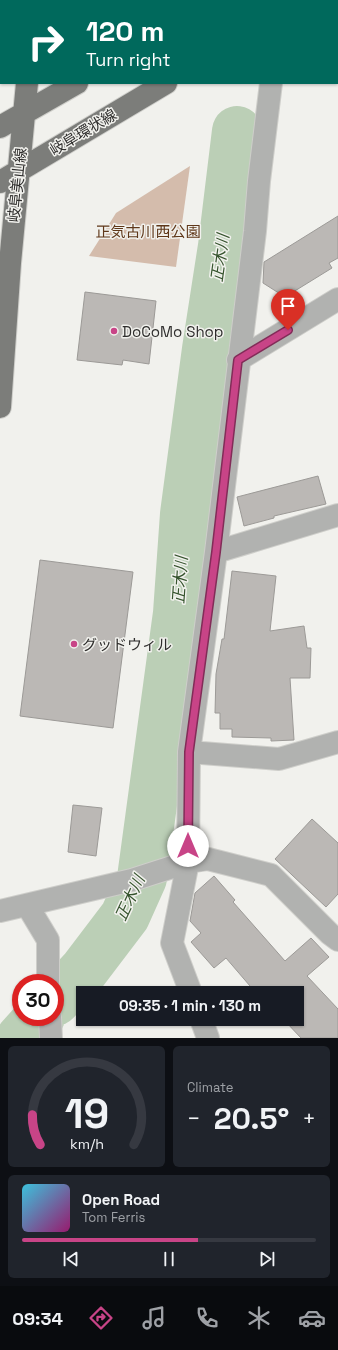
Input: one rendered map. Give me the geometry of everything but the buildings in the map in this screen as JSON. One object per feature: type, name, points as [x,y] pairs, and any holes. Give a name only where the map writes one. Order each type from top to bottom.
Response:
[{"type":"main road","name":"岐阜美山線","points":[[0,407],[10,263],[9,177],[25,113],[27,84]]},
{"type":"main road","points":[[0,127],[75,84]]},
{"type":"main road","name":"岐阜環状線","points":[[9,177],[164,84]]},
{"type":"street","points":[[188,986],[172,943],[188,862],[189,752],[216,552],[238,360],[255,231],[259,181],[271,84]]},
{"type":"street","points":[[238,360],[338,299]]},
{"type":"street","points":[[216,552],[338,515]]},
{"type":"street","points":[[189,752],[279,759],[338,742]]},
{"type":"street","points":[[0,911],[132,880],[188,862],[208,859],[271,875],[330,934],[338,940]]},
{"type":"street","points":[[27,905],[48,940],[48,974]]},
{"type":"street","points":[[50,1026],[51,1038]]},
{"type":"street","points":[[204,1026],[208,1038]]},
{"type":"green space","name":"正気古川西公園","points":[[190,166],[176,267],[89,256],[116,213]]},
{"type":"waterway","name":"正木川","points":[[64,991],[84,970],[125,916],[142,878],[178,613],[185,514],[207,349],[223,246],[237,131]]},
{"type":"waterway","name":"正木川","points":[[21,1038],[32,1026]]},
{"type":"place","name":"DoCoMo Shop","points":[[114,331]]},
{"type":"place","name":"グッドウィル","points":[[74,644]]},
{"type":"route","points":[[188,846],[189,752],[216,552],[238,360],[288,330]]}]
